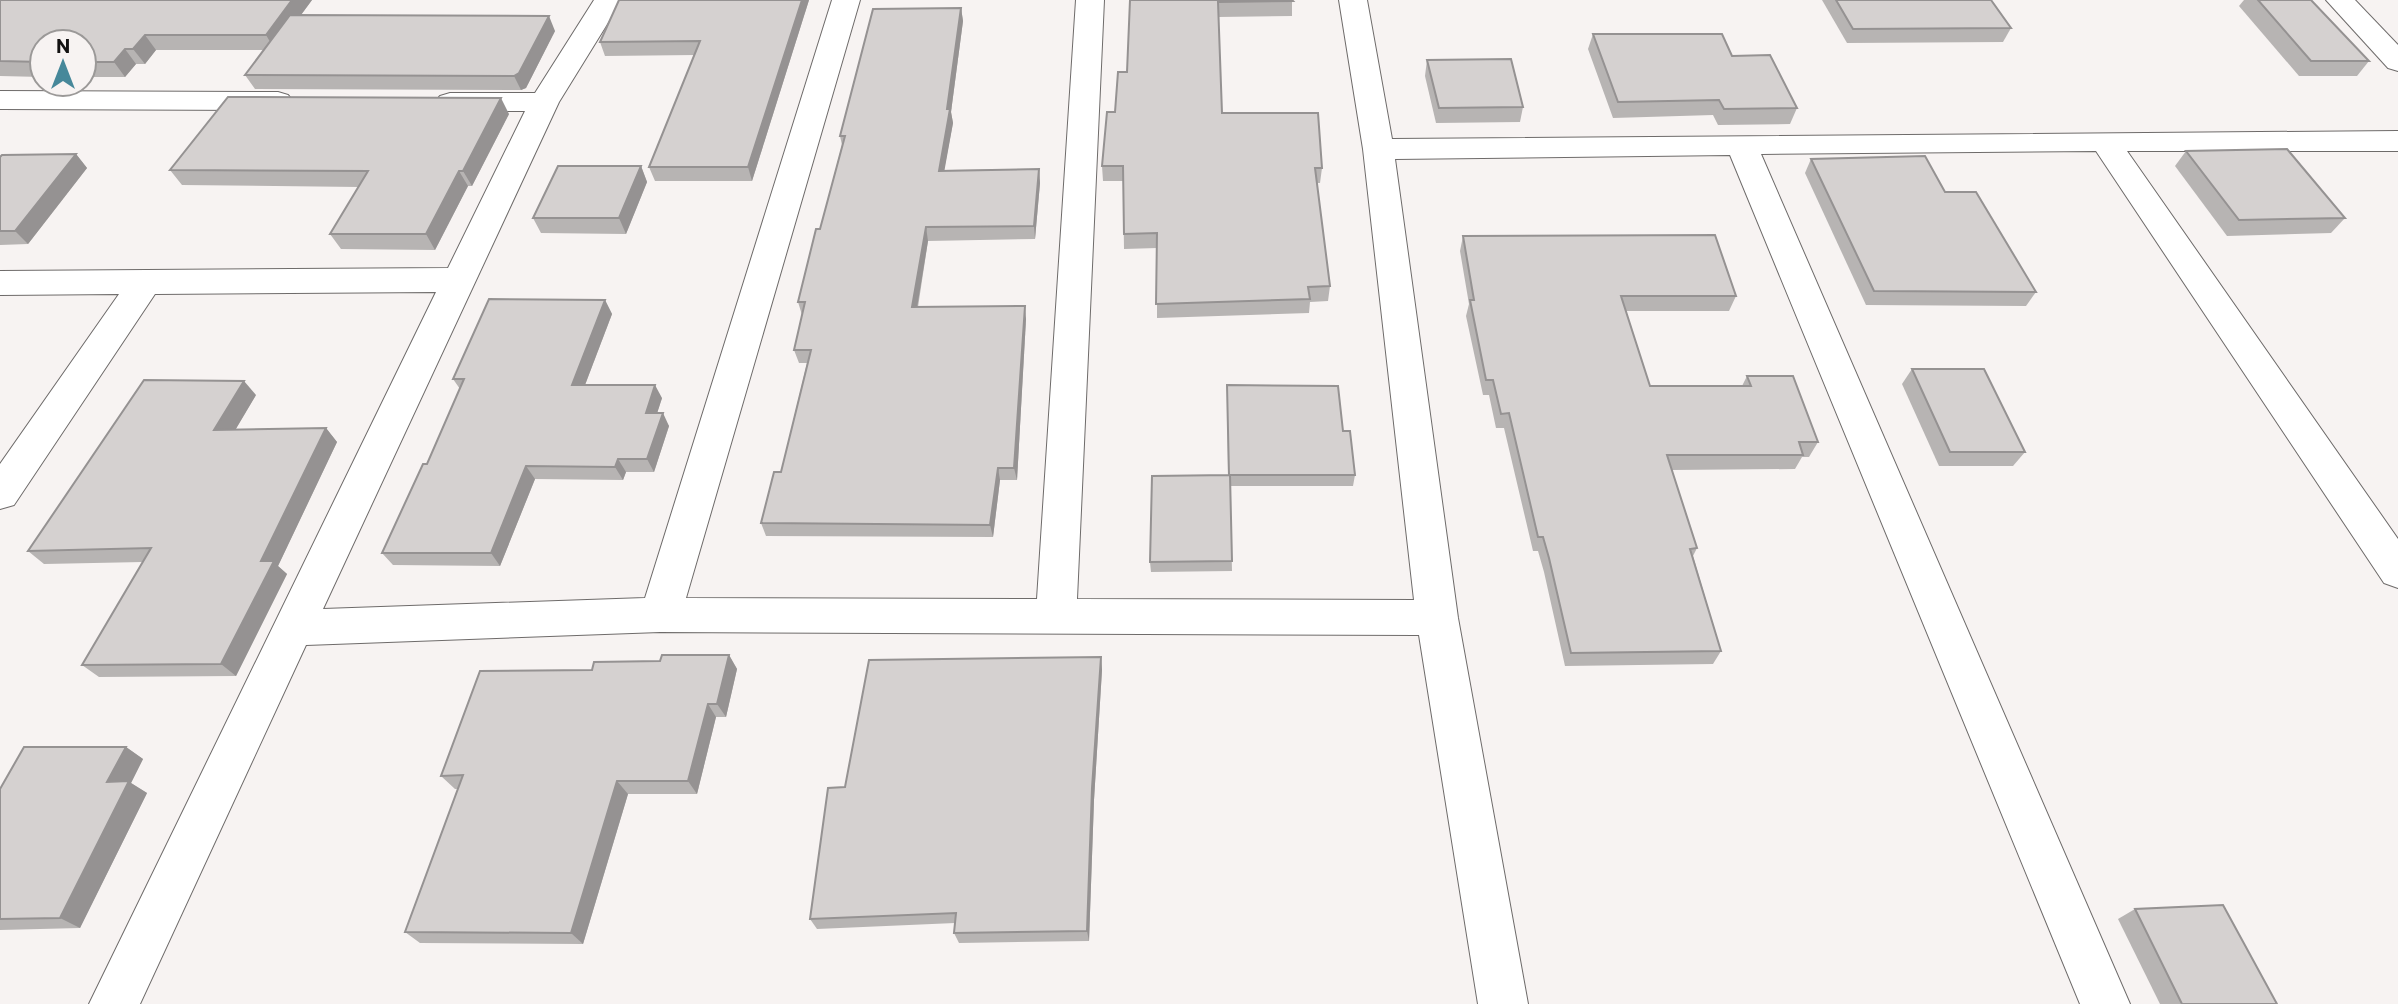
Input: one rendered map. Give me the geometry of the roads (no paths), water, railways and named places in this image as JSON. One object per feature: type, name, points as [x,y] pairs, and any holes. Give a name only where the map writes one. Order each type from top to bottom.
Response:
[{"type":"street","points":[[114,1004],[544,102],[608,0]]},
{"type":"street","points":[[660,615],[846,0]]},
{"type":"street","points":[[1056,615],[1090,0]]},
{"type":"street","points":[[1353,0],[1378,149],[1437,618],[1503,1004]]},
{"type":"street","points":[[2340,0],[2398,62]]},
{"type":"street","points":[[0,100],[307,101]]},
{"type":"street","points":[[418,102],[544,102]]},
{"type":"street","points":[[1378,149],[2105,141],[2398,141]]},
{"type":"street","points":[[2105,141],[2398,571]]},
{"type":"street","points":[[1742,146],[2105,1004]]},
{"type":"street","points":[[0,283],[459,280]]},
{"type":"street","points":[[0,494],[145,282]]},
{"type":"street","points":[[293,628],[660,615],[1437,618]]}]
